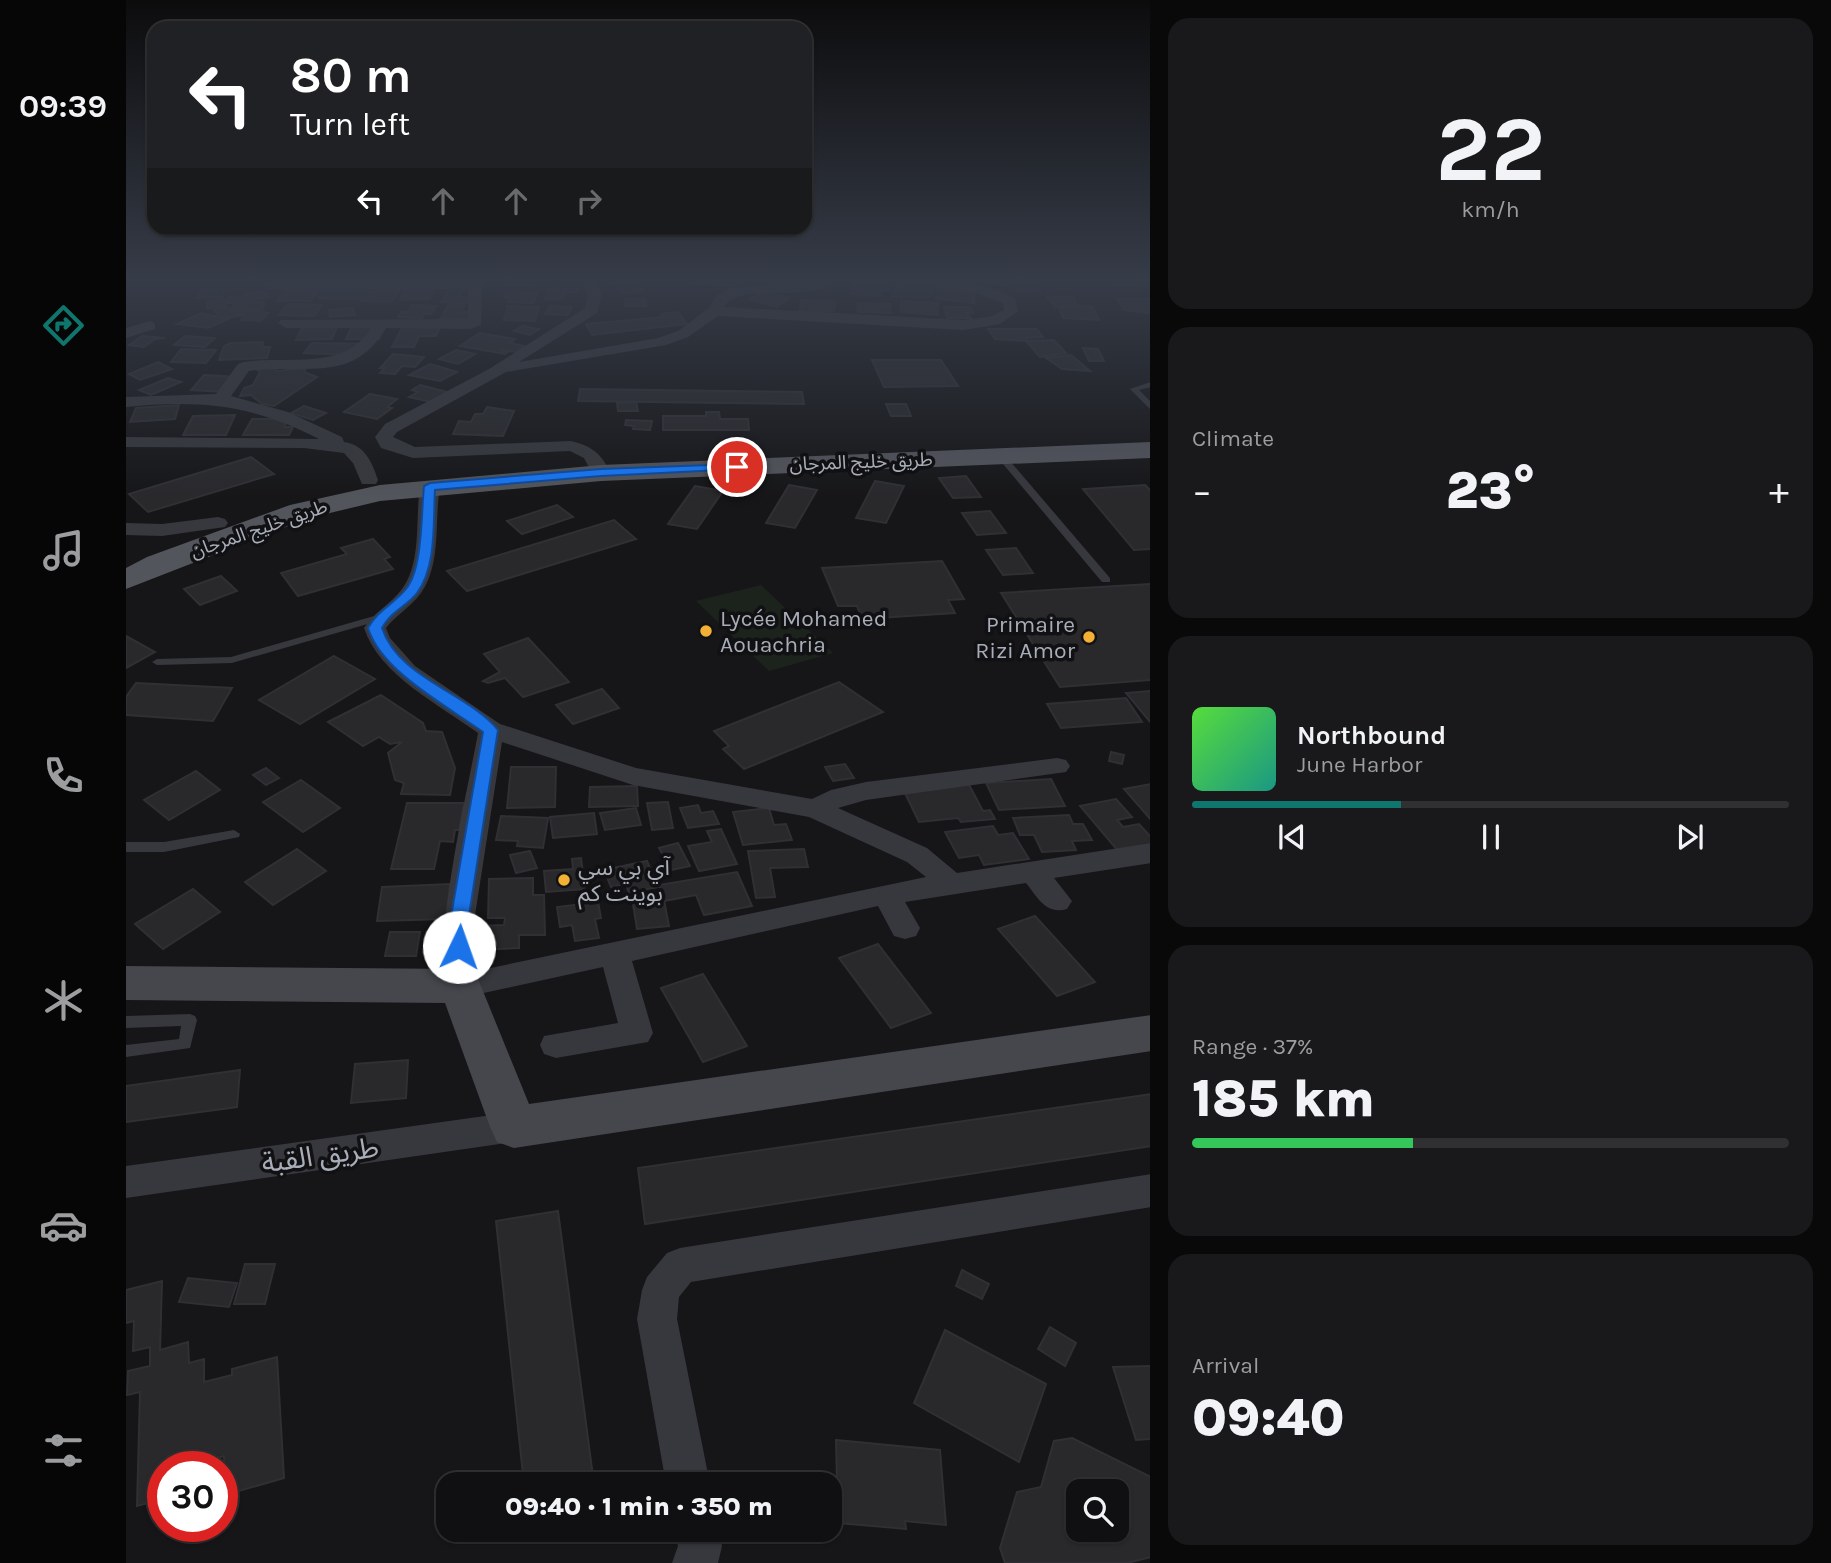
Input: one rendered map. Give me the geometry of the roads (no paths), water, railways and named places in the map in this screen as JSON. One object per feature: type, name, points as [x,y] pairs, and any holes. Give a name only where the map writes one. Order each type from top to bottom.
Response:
[{"type":"main road","name":"طريق خليج المرجان","points":[[126,580],[226,529],[312,494],[369,480],[508,463],[599,466],[950,453],[1150,440]]},
{"type":"main road","name":"طريق خليج المرجان","points":[[950,453],[1001,456],[1150,450]]},
{"type":"main road","name":"طريق خليج المرجان","points":[[130,544],[226,529],[380,493],[599,466]]},
{"type":"street","points":[[222,397],[244,367],[296,367],[344,359],[351,353]]},
{"type":"street","points":[[522,353],[495,372],[391,428],[384,437],[387,444],[412,453],[571,446],[589,452],[599,466]]},
{"type":"street","points":[[495,372],[596,353]]},
{"type":"street","points":[[126,402],[169,397],[222,397],[264,407],[349,448],[362,461],[369,480]]},
{"type":"street","points":[[126,442],[304,443],[349,448]]},
{"type":"street","points":[[430,486],[423,563],[418,579],[400,604],[381,617],[375,628],[379,640],[407,671],[491,730],[633,776],[815,808],[917,855],[951,883]]},
{"type":"street","points":[[491,730],[458,928],[461,986],[514,1127],[1150,1033]]},
{"type":"street","points":[[815,808],[840,796],[866,790],[1057,766]]},
{"type":"street","points":[[126,983],[461,986],[887,894],[1150,853]]},
{"type":"street","points":[[1034,873],[1057,901]]},
{"type":"street","points":[[887,894],[905,928]]},
{"type":"street","points":[[556,1045],[637,1033],[614,952]]},
{"type":"street","name":"طريق القبة","points":[[126,1182],[514,1127]]},
{"type":"street","points":[[686,1472],[657,1319],[661,1290],[680,1266],[719,1257],[1150,1190]]},
{"type":"street","points":[[695,1563],[699,1542]]},
{"type":"lane","points":[[1150,384],[1134,389],[1150,408]]},
{"type":"lane","points":[[1001,456],[1106,580]]},
{"type":"lane","points":[[157,663],[232,660],[381,617]]},
{"type":"lane","points":[[126,847],[164,847],[234,834]]},
{"type":"lane","points":[[126,1022],[190,1020],[186,1044],[126,1051]]},
{"type":"place","name":"Lycée Mohamed Aouachria","points":[[706,631]]},
{"type":"place","name":"Primaire Rizi Amor","points":[[1089,637]]},
{"type":"place","name":"آي بي سي بوينت كم","points":[[564,880]]}]
